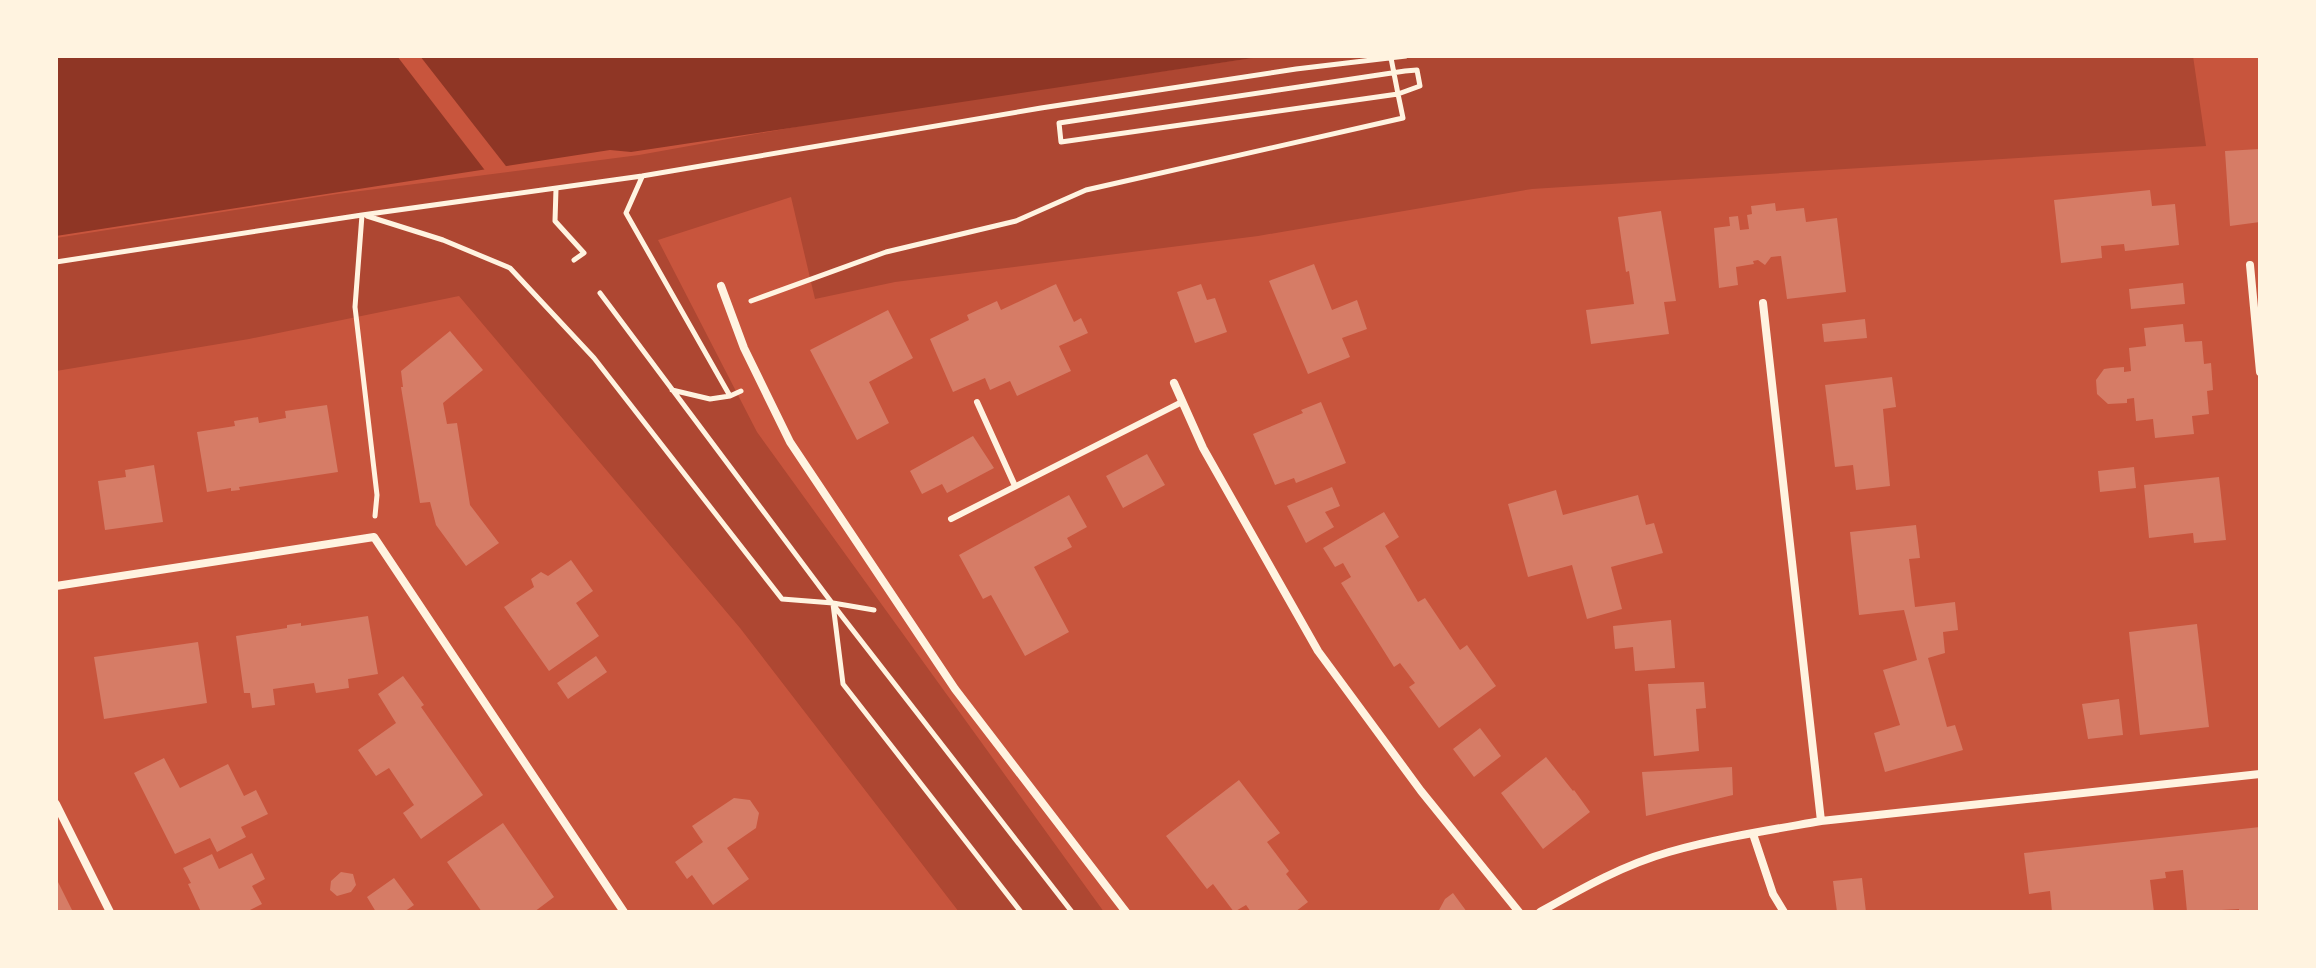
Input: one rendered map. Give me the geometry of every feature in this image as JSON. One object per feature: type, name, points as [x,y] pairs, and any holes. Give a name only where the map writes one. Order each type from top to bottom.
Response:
[{"type":"street","points":[[2250,265],[2260,372]]},
{"type":"street","points":[[721,286],[737,330],[790,442],[955,689],[1126,912]]},
{"type":"street","points":[[1763,303],[1821,821]]},
{"type":"street","points":[[1174,383],[1203,448],[1318,651],[1421,791],[1519,912]]},
{"type":"street","points":[[56,586],[374,537],[624,912]]},
{"type":"street","points":[[1540,912],[1598,880],[1667,853],[1753,834],[1821,821],[2260,774]]},
{"type":"street","points":[[56,804],[110,912]]},
{"type":"street","points":[[1753,834],[1773,894],[1784,912]]},
{"type":"lane","points":[[977,402],[1015,486]]},
{"type":"lane","points":[[951,519],[1182,402]]},
{"type":"path","points":[[56,262],[642,176],[1056,105],[1296,69],[1404,56],[1405,71]]},
{"type":"path","points":[[737,330],[752,299],[886,252],[1016,221],[1086,190],[1403,118],[1391,58]]},
{"type":"path","points":[[1417,70],[1420,86],[1398,94],[1061,142],[1059,123],[1405,71],[1417,70]]},
{"type":"path","points":[[642,176],[626,213],[730,396]]},
{"type":"path","points":[[556,189],[555,221],[584,253],[574,260]]},
{"type":"path","points":[[362,215],[355,307],[377,495],[374,537]]},
{"type":"path","points":[[362,215],[443,240],[510,268],[594,358],[782,599],[904,612]]},
{"type":"path","points":[[600,293],[833,603],[1072,912]]},
{"type":"path","points":[[671,390],[710,399],[730,396],[761,384]]},
{"type":"path","points":[[833,603],[843,684],[1021,912]]},
{"type":"shaded area","points":[[56,56],[1266,56],[631,152],[610,150],[56,236]]},
{"type":"shaded area","points":[[1266,56],[2193,56],[2206,146],[1532,189],[1258,236],[895,282],[815,299],[791,197],[658,240],[757,432],[1104,912],[959,912],[740,628],[459,296],[249,339],[56,371],[56,238],[337,194],[639,155],[834,120]]},
{"type":"pier","points":[[397,56],[420,56],[509,170],[487,173]]},
{"type":"building","points":[[2260,149],[2260,222],[2230,226],[2225,151]]},
{"type":"building","points":[[2150,190],[2152,206],[2175,204],[2179,245],[2125,251],[2124,244],[2101,246],[2102,258],[2061,263],[2054,200]]},
{"type":"building","points":[[1775,203],[1776,211],[1804,208],[1806,222],[1837,218],[1846,292],[1787,299],[1781,256],[1771,257],[1765,265],[1758,260],[1753,261],[1754,264],[1736,267],[1738,285],[1719,288],[1714,228],[1730,226],[1729,217],[1738,216],[1740,230],[1749,229],[1747,215],[1752,214],[1751,206]]},
{"type":"building","points":[[1661,211],[1676,301],[1664,302],[1669,334],[1591,344],[1586,310],[1634,304],[1618,217]]},
{"type":"building","points":[[1314,264],[1332,310],[1357,300],[1367,329],[1342,338],[1350,357],[1308,374],[1269,281]]},
{"type":"building","points":[[2183,283],[2185,304],[2131,309],[2129,289]]},
{"type":"building","points":[[1056,284],[1074,322],[1081,318],[1088,333],[1059,346],[1071,371],[1017,396],[1010,381],[990,390],[985,378],[953,392],[930,339],[969,320],[967,315],[997,301],[1001,310]]},
{"type":"building","points":[[1201,284],[1207,300],[1215,298],[1227,332],[1195,343],[1177,292]]},
{"type":"building","points":[[888,310],[913,358],[869,382],[889,423],[857,440],[810,350]]},
{"type":"building","points":[[1865,319],[1867,338],[1824,342],[1822,324]]},
{"type":"building","points":[[2183,324],[2185,342],[2202,341],[2204,364],[2211,363],[2213,390],[2207,391],[2209,414],[2192,416],[2194,434],[2155,438],[2153,419],[2136,421],[2134,398],[2127,399],[2127,403],[2108,404],[2097,394],[2096,380],[2104,369],[2124,367],[2124,372],[2131,371],[2129,348],[2146,346],[2144,328]]},
{"type":"building","points":[[450,331],[483,370],[443,403],[447,424],[457,423],[470,505],[499,543],[466,566],[436,525],[430,502],[420,503],[401,387],[401,371]]},
{"type":"building","points":[[1892,377],[1896,407],[1883,409],[1890,486],[1856,490],[1853,465],[1835,467],[1825,385]]},
{"type":"building","points":[[1321,402],[1346,463],[1296,483],[1294,478],[1275,485],[1253,434]]},
{"type":"building","points":[[327,405],[338,472],[239,487],[240,490],[231,491],[231,488],[207,492],[197,432],[235,426],[234,421],[258,417],[259,423],[286,418],[285,411]]},
{"type":"building","points":[[973,436],[994,468],[947,493],[942,484],[922,494],[910,471]]},
{"type":"building","points":[[1147,454],[1165,485],[1123,508],[1106,476]]},
{"type":"building","points":[[154,465],[163,522],[105,530],[98,481],[126,477],[125,470]]},
{"type":"building","points":[[2134,467],[2136,488],[2100,492],[2098,471]]},
{"type":"building","points":[[2219,477],[2226,540],[2194,543],[2193,533],[2149,538],[2144,485]]},
{"type":"building","points":[[1332,487],[1340,506],[1325,512],[1334,527],[1306,543],[1287,506]]},
{"type":"building","points":[[1556,490],[1563,515],[1638,495],[1646,525],[1654,523],[1663,553],[1611,567],[1622,609],[1587,619],[1572,565],[1528,577],[1508,504]]},
{"type":"building","points":[[1069,495],[1087,527],[1067,538],[1072,547],[1034,567],[1069,632],[1025,656],[991,595],[983,599],[959,555]]},
{"type":"building","points":[[1384,512],[1399,537],[1385,546],[1418,602],[1425,598],[1460,650],[1467,645],[1496,686],[1439,728],[1409,687],[1415,683],[1400,663],[1394,667],[1341,583],[1351,577],[1343,563],[1335,567],[1323,548]]},
{"type":"building","points":[[1916,525],[1920,558],[1909,559],[1915,607],[1955,602],[1958,630],[1943,632],[1945,653],[1928,658],[1947,727],[1955,725],[1963,750],[1885,772],[1874,733],[1900,725],[1883,670],[1917,660],[1904,610],[1859,615],[1850,532]]},
{"type":"building","points":[[571,560],[593,591],[576,603],[599,636],[549,671],[504,607],[534,587],[531,579],[541,572],[548,576]]},
{"type":"building","points":[[368,616],[378,674],[348,679],[349,688],[316,693],[314,683],[273,689],[275,705],[252,708],[250,693],[244,693],[236,636],[287,628],[287,625],[301,623],[301,626]]},
{"type":"building","points":[[1671,620],[1675,668],[1635,671],[1633,647],[1615,649],[1613,626]]},
{"type":"building","points":[[2197,624],[2209,727],[2140,735],[2129,632]]},
{"type":"building","points":[[198,642],[207,703],[104,719],[94,657]]},
{"type":"building","points":[[596,656],[607,672],[568,699],[557,683]]},
{"type":"building","points":[[403,676],[483,795],[421,839],[403,813],[414,805],[389,768],[376,776],[358,750],[396,723],[378,694]]},
{"type":"building","points":[[1704,682],[1706,708],[1696,709],[1699,751],[1654,756],[1648,684]]},
{"type":"building","points":[[2119,699],[2123,735],[2088,739],[2082,704]]},
{"type":"building","points":[[1480,728],[1501,756],[1474,777],[1453,749]]},
{"type":"building","points":[[1546,757],[1590,812],[1543,849],[1501,793]]},
{"type":"building","points":[[164,758],[180,788],[228,764],[244,796],[256,790],[268,814],[241,827],[246,837],[217,852],[210,838],[175,854],[134,773]]},
{"type":"building","points":[[1732,767],[1733,795],[1646,816],[1642,772]]},
{"type":"building","points":[[1239,780],[1280,833],[1267,842],[1308,902],[1295,912],[1251,912],[1246,905],[1234,912],[1213,884],[1207,889],[1166,836]]},
{"type":"building","points":[[734,798],[750,800],[759,813],[756,828],[727,848],[749,879],[713,905],[692,875],[687,879],[675,862],[703,842],[692,826]]},
{"type":"building","points":[[503,823],[554,897],[534,912],[482,912],[447,862]]},
{"type":"building","points":[[2260,827],[2260,912],[2239,912],[2239,909],[2187,912],[2183,870],[2165,872],[2166,878],[2150,880],[2154,912],[2052,912],[2050,891],[2029,894],[2024,853]]},
{"type":"building","points":[[252,853],[265,879],[252,886],[262,904],[246,912],[201,912],[183,868],[212,854],[219,869]]},
{"type":"building","points":[[341,872],[353,874],[356,885],[351,892],[337,896],[330,890],[331,881]]},
{"type":"building","points":[[56,878],[73,912],[56,912]]},
{"type":"building","points":[[394,878],[414,905],[404,912],[376,912],[367,897]]},
{"type":"building","points":[[1862,878],[1866,912],[1837,912],[1833,881]]},
{"type":"building","points":[[1453,893],[1467,912],[1438,912],[1445,899]]}]
